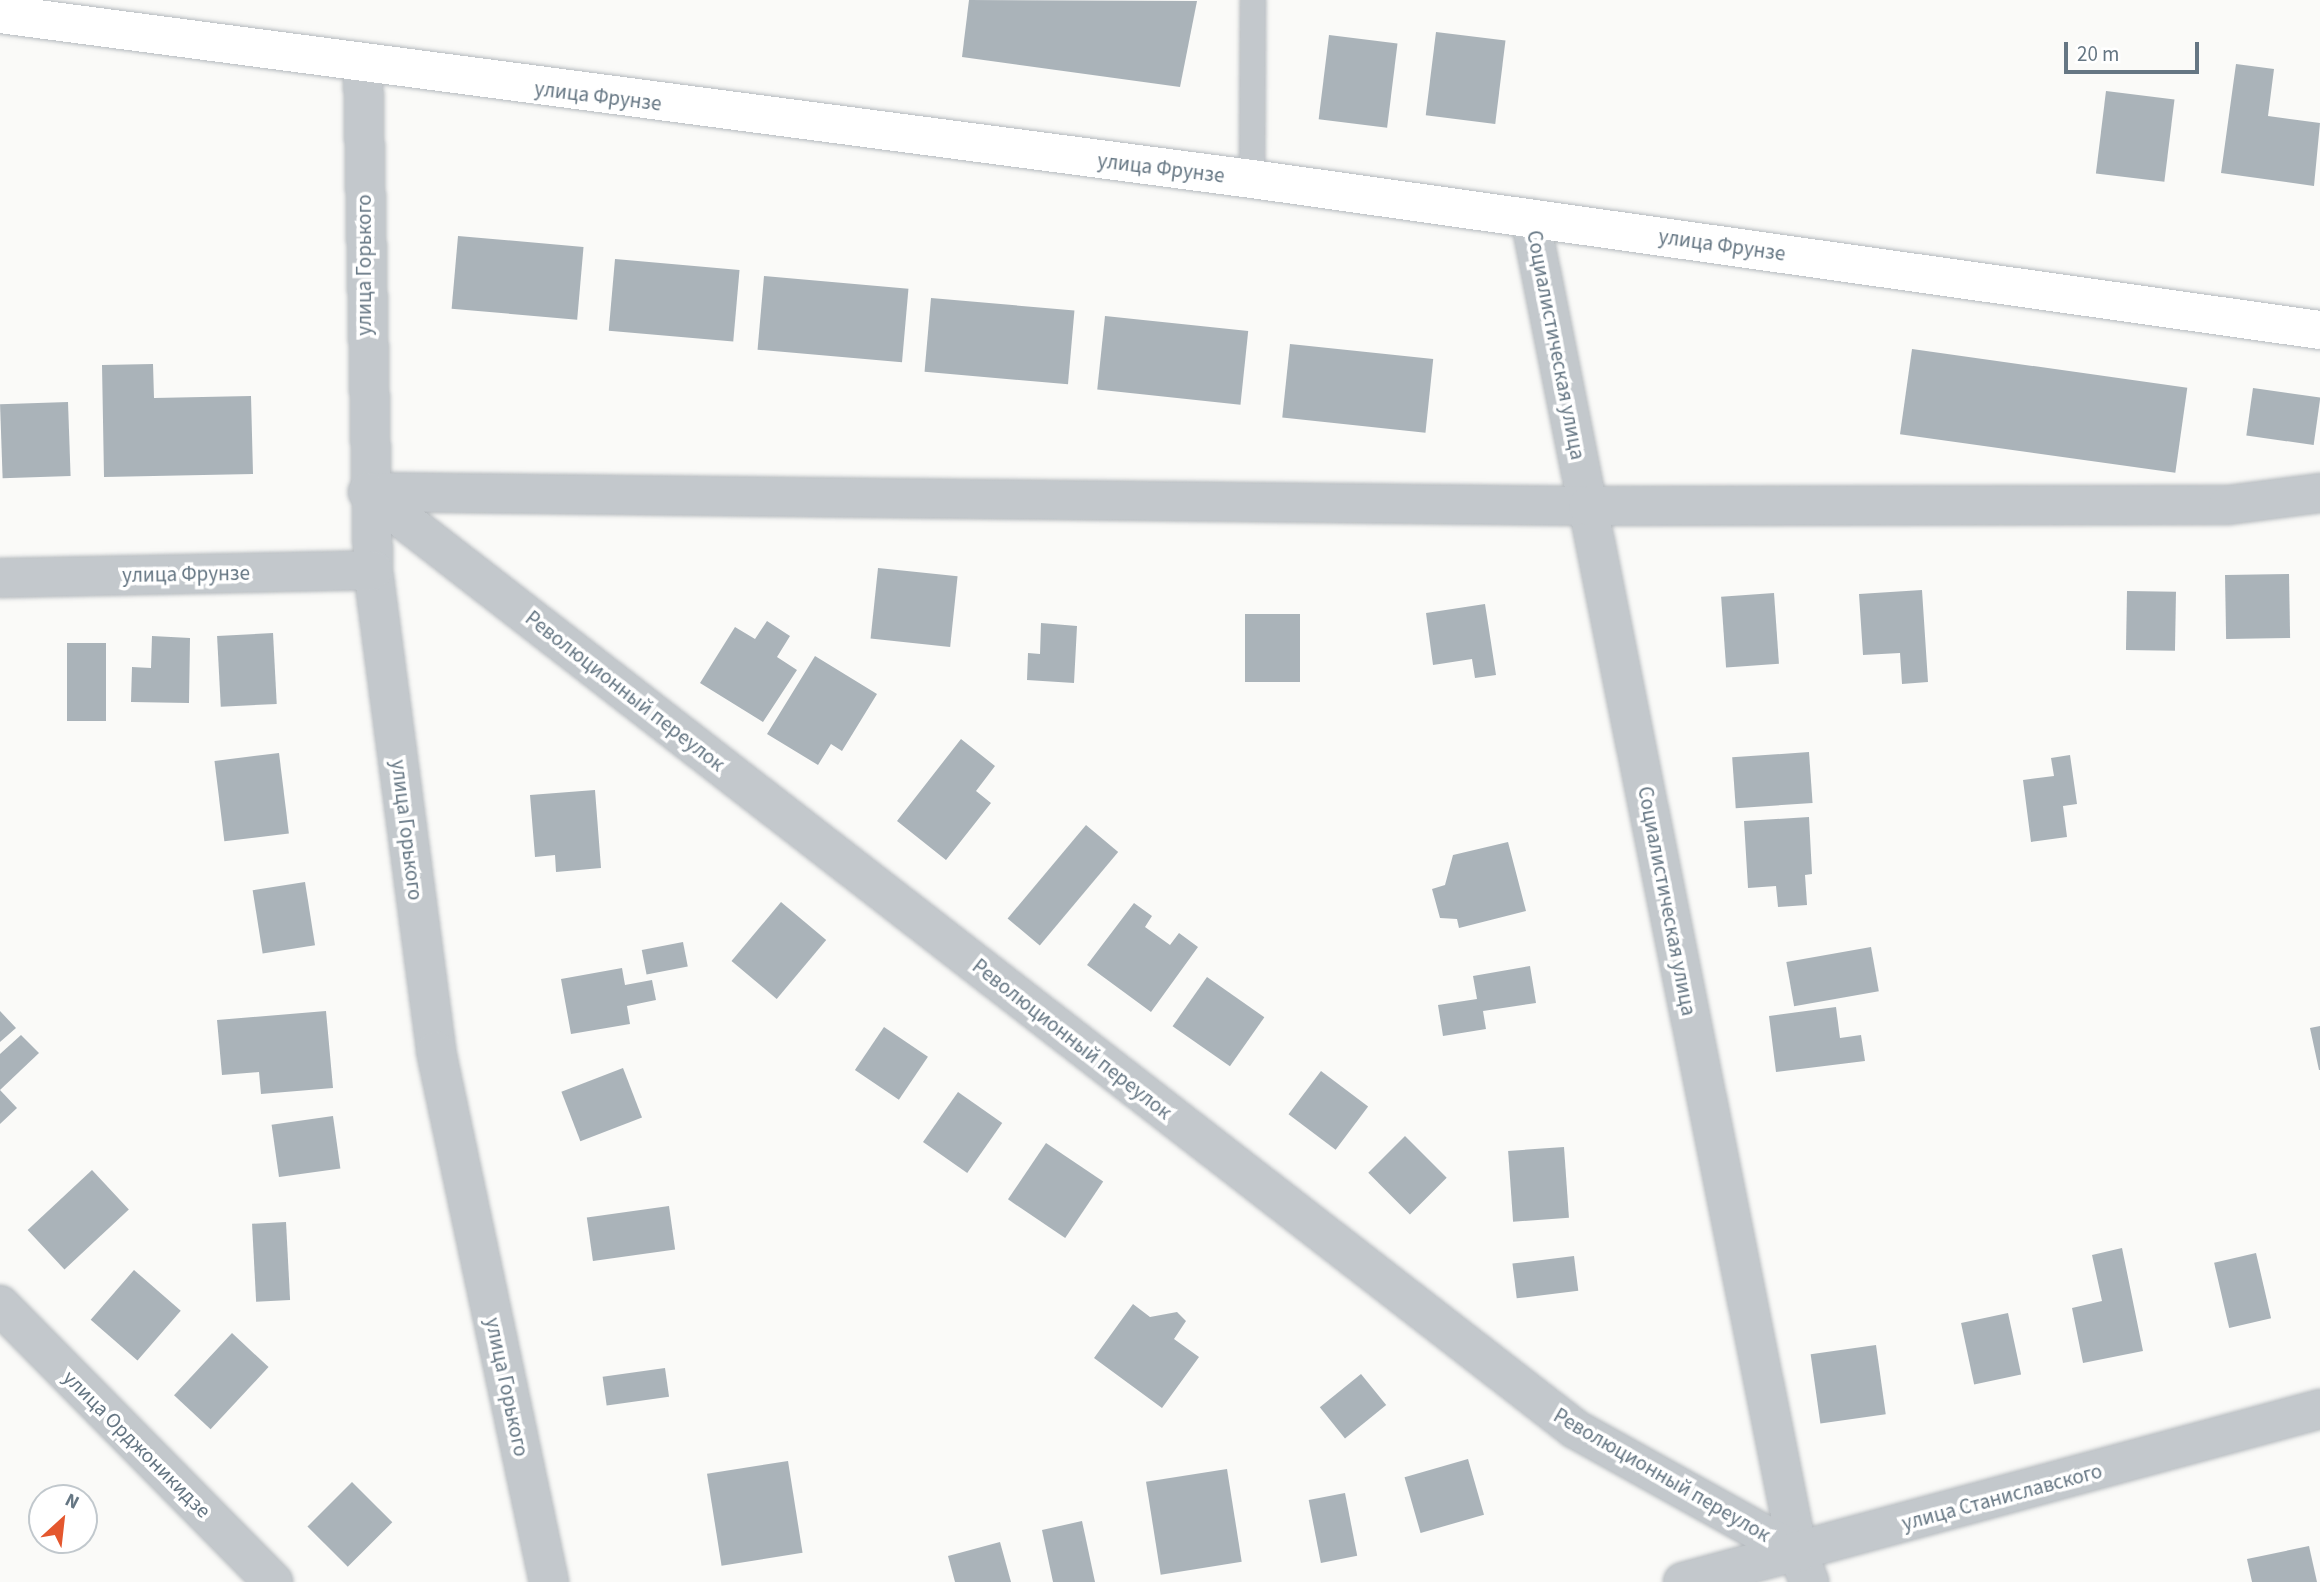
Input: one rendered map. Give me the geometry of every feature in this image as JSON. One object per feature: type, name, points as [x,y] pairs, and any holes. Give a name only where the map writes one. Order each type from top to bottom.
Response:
[{"type":"main road","name":"улица Фрунзе","points":[[0,13],[363,66],[1252,179],[2320,330]]},
{"type":"street","name":"улица Горького","points":[[363,66],[368,492],[373,570],[436,1051],[549,1582]]},
{"type":"street","name":"Социалистическая улица","points":[[1530,218],[1803,1568]]},
{"type":"street","points":[[368,492],[1588,506],[2228,505],[2320,493]]},
{"type":"street","name":"Революционный переулок","points":[[368,492],[1574,1429],[1803,1568]]},
{"type":"street","name":"улица Фрунзе","points":[[0,578],[373,570]]},
{"type":"street","name":"улица Орджоникидзе","points":[[0,1305],[273,1582]]},
{"type":"street","name":"улица Станиславского","points":[[1683,1582],[1803,1568],[2320,1409]]},
{"type":"lane","points":[[1252,179],[1253,0]]},
{"type":"building","points":[[969,0],[1197,1],[1180,87],[962,57]]},
{"type":"building","points":[[1436,32],[1505,41],[1495,124],[1426,115]]},
{"type":"building","points":[[1329,35],[1397,43],[1387,128],[1319,119]]},
{"type":"building","points":[[2236,64],[2274,69],[2268,116],[2320,123],[2314,186],[2221,173]]},
{"type":"building","points":[[2106,91],[2174,99],[2164,182],[2096,173]]},
{"type":"building","points":[[458,236],[584,247],[577,320],[452,309]]},
{"type":"building","points":[[615,259],[740,270],[733,342],[609,331]]},
{"type":"building","points":[[764,276],[908,289],[902,362],[758,350]]},
{"type":"building","points":[[931,298],[1074,311],[1068,384],[925,372]]},
{"type":"building","points":[[1105,316],[1248,331],[1240,405],[1097,390]]},
{"type":"building","points":[[1290,344],[1433,359],[1425,433],[1282,418]]},
{"type":"building","points":[[1912,349],[2187,388],[2175,473],[1900,434]]},
{"type":"building","points":[[153,364],[154,398],[251,396],[253,474],[104,477],[102,365]]},
{"type":"building","points":[[2253,388],[2320,397],[2314,445],[2246,436]]},
{"type":"building","points":[[68,402],[71,476],[3,478],[0,404]]},
{"type":"building","points":[[878,568],[958,576],[950,647],[871,639]]},
{"type":"building","points":[[2289,574],[2290,638],[2226,639],[2225,575]]},
{"type":"building","points":[[1922,590],[1928,682],[1902,684],[1900,653],[1863,655],[1859,594]]},
{"type":"building","points":[[2127,591],[2176,592],[2175,651],[2126,650]]},
{"type":"building","points":[[1774,593],[1779,664],[1726,668],[1721,597]]},
{"type":"building","points":[[1485,604],[1496,675],[1475,678],[1472,659],[1433,665],[1426,613]]},
{"type":"building","points":[[1245,614],[1300,614],[1300,682],[1245,682]]},
{"type":"building","points":[[767,621],[790,636],[777,657],[797,670],[763,722],[700,683],[735,627],[755,639]]},
{"type":"building","points":[[1041,623],[1077,626],[1074,683],[1027,680],[1028,653],[1040,654]]},
{"type":"building","points":[[273,633],[277,704],[221,707],[217,636]]},
{"type":"building","points":[[152,636],[190,638],[189,703],[131,702],[132,667],[151,668]]},
{"type":"building","points":[[67,643],[106,643],[106,721],[67,721]]},
{"type":"building","points":[[815,656],[877,694],[842,751],[831,744],[818,765],[767,734]]},
{"type":"building","points":[[961,739],[995,766],[976,791],[991,803],[946,860],[897,821]]},
{"type":"building","points":[[1809,752],[1813,803],[1736,808],[1732,757]]},
{"type":"building","points":[[279,753],[289,833],[224,841],[214,761]]},
{"type":"building","points":[[2070,755],[2077,804],[2063,806],[2067,837],[2031,842],[2023,780],[2054,776],[2051,758]]},
{"type":"building","points":[[595,790],[601,868],[556,872],[555,855],[535,857],[530,795]]},
{"type":"building","points":[[1809,817],[1812,874],[1805,875],[1807,905],[1778,907],[1776,886],[1748,888],[1744,821]]},
{"type":"building","points":[[1086,825],[1118,852],[1040,945],[1008,918]]},
{"type":"building","points":[[1508,842],[1526,911],[1459,928],[1457,919],[1440,918],[1432,889],[1445,885],[1453,855]]},
{"type":"building","points":[[305,882],[315,945],[263,954],[253,890]]},
{"type":"building","points":[[781,902],[826,940],[777,999],[732,961]]},
{"type":"building","points":[[1134,903],[1152,916],[1145,927],[1170,945],[1179,933],[1198,947],[1151,1012],[1087,965]]},
{"type":"building","points":[[683,942],[688,967],[647,975],[642,950]]},
{"type":"building","points":[[1871,947],[1879,991],[1794,1006],[1786,962]]},
{"type":"building","points":[[1530,966],[1536,1003],[1483,1011],[1486,1029],[1443,1036],[1438,1005],[1477,999],[1473,976]]},
{"type":"building","points":[[622,968],[625,985],[652,980],[656,1000],[627,1006],[630,1024],[571,1034],[561,979]]},
{"type":"building","points":[[1207,977],[1264,1017],[1230,1066],[1173,1026]]},
{"type":"building","points":[[1836,1007],[1840,1038],[1861,1035],[1865,1061],[1776,1072],[1769,1016]]},
{"type":"building","points":[[0,1011],[16,1028],[0,1042]]},
{"type":"building","points":[[326,1011],[333,1088],[261,1094],[259,1072],[222,1075],[217,1020]]},
{"type":"building","points":[[2320,1026],[2320,1070],[2319,1070],[2310,1028]]},
{"type":"building","points":[[884,1027],[928,1057],[899,1100],[855,1070]]},
{"type":"building","points":[[21,1035],[39,1053],[0,1090],[0,1054]]},
{"type":"building","points":[[623,1068],[642,1117],[580,1141],[561,1092]]},
{"type":"building","points":[[1321,1071],[1368,1107],[1336,1150],[1289,1114]]},
{"type":"building","points":[[0,1090],[17,1108],[0,1124]]},
{"type":"building","points":[[958,1092],[1002,1123],[967,1173],[923,1142]]},
{"type":"building","points":[[333,1116],[340,1168],[279,1177],[272,1125]]},
{"type":"building","points":[[1405,1136],[1447,1178],[1410,1214],[1368,1173]]},
{"type":"building","points":[[1046,1143],[1103,1182],[1065,1238],[1008,1199]]},
{"type":"building","points":[[1564,1147],[1569,1218],[1513,1222],[1508,1151]]},
{"type":"building","points":[[92,1170],[129,1209],[64,1270],[28,1230]]},
{"type":"building","points":[[669,1206],[675,1250],[593,1261],[587,1218]]},
{"type":"building","points":[[286,1222],[290,1300],[256,1302],[252,1224]]},
{"type":"building","points":[[2122,1248],[2143,1351],[2083,1363],[2072,1308],[2102,1301],[2092,1255]]},
{"type":"building","points":[[2256,1253],[2271,1318],[2229,1328],[2214,1263]]},
{"type":"building","points":[[1574,1256],[1578,1291],[1517,1298],[1512,1264]]},
{"type":"building","points":[[134,1270],[181,1311],[137,1360],[91,1320]]},
{"type":"building","points":[[1133,1304],[1150,1317],[1177,1312],[1186,1321],[1174,1339],[1199,1357],[1162,1408],[1094,1358]]},
{"type":"building","points":[[2008,1313],[2021,1375],[1974,1385],[1961,1323]]},
{"type":"building","points":[[232,1333],[269,1367],[211,1429],[174,1395]]},
{"type":"building","points":[[1876,1345],[1886,1414],[1820,1424],[1811,1354]]},
{"type":"building","points":[[665,1368],[669,1397],[607,1405],[603,1377]]},
{"type":"building","points":[[1361,1374],[1386,1405],[1345,1438],[1320,1407]]},
{"type":"building","points":[[1468,1459],[1484,1515],[1421,1533],[1405,1477]]},
{"type":"building","points":[[788,1461],[803,1553],[722,1566],[707,1474]]},
{"type":"building","points":[[1227,1469],[1242,1562],[1161,1575],[1146,1482]]},
{"type":"building","points":[[352,1482],[392,1522],[348,1567],[307,1527]]},
{"type":"building","points":[[1345,1493],[1357,1556],[1321,1563],[1309,1500]]},
{"type":"building","points":[[1082,1521],[1095,1582],[1053,1582],[1042,1530]]},
{"type":"building","points":[[1000,1542],[1011,1582],[955,1582],[948,1556]]},
{"type":"building","points":[[2309,1546],[2317,1582],[2252,1582],[2247,1559]]}]
